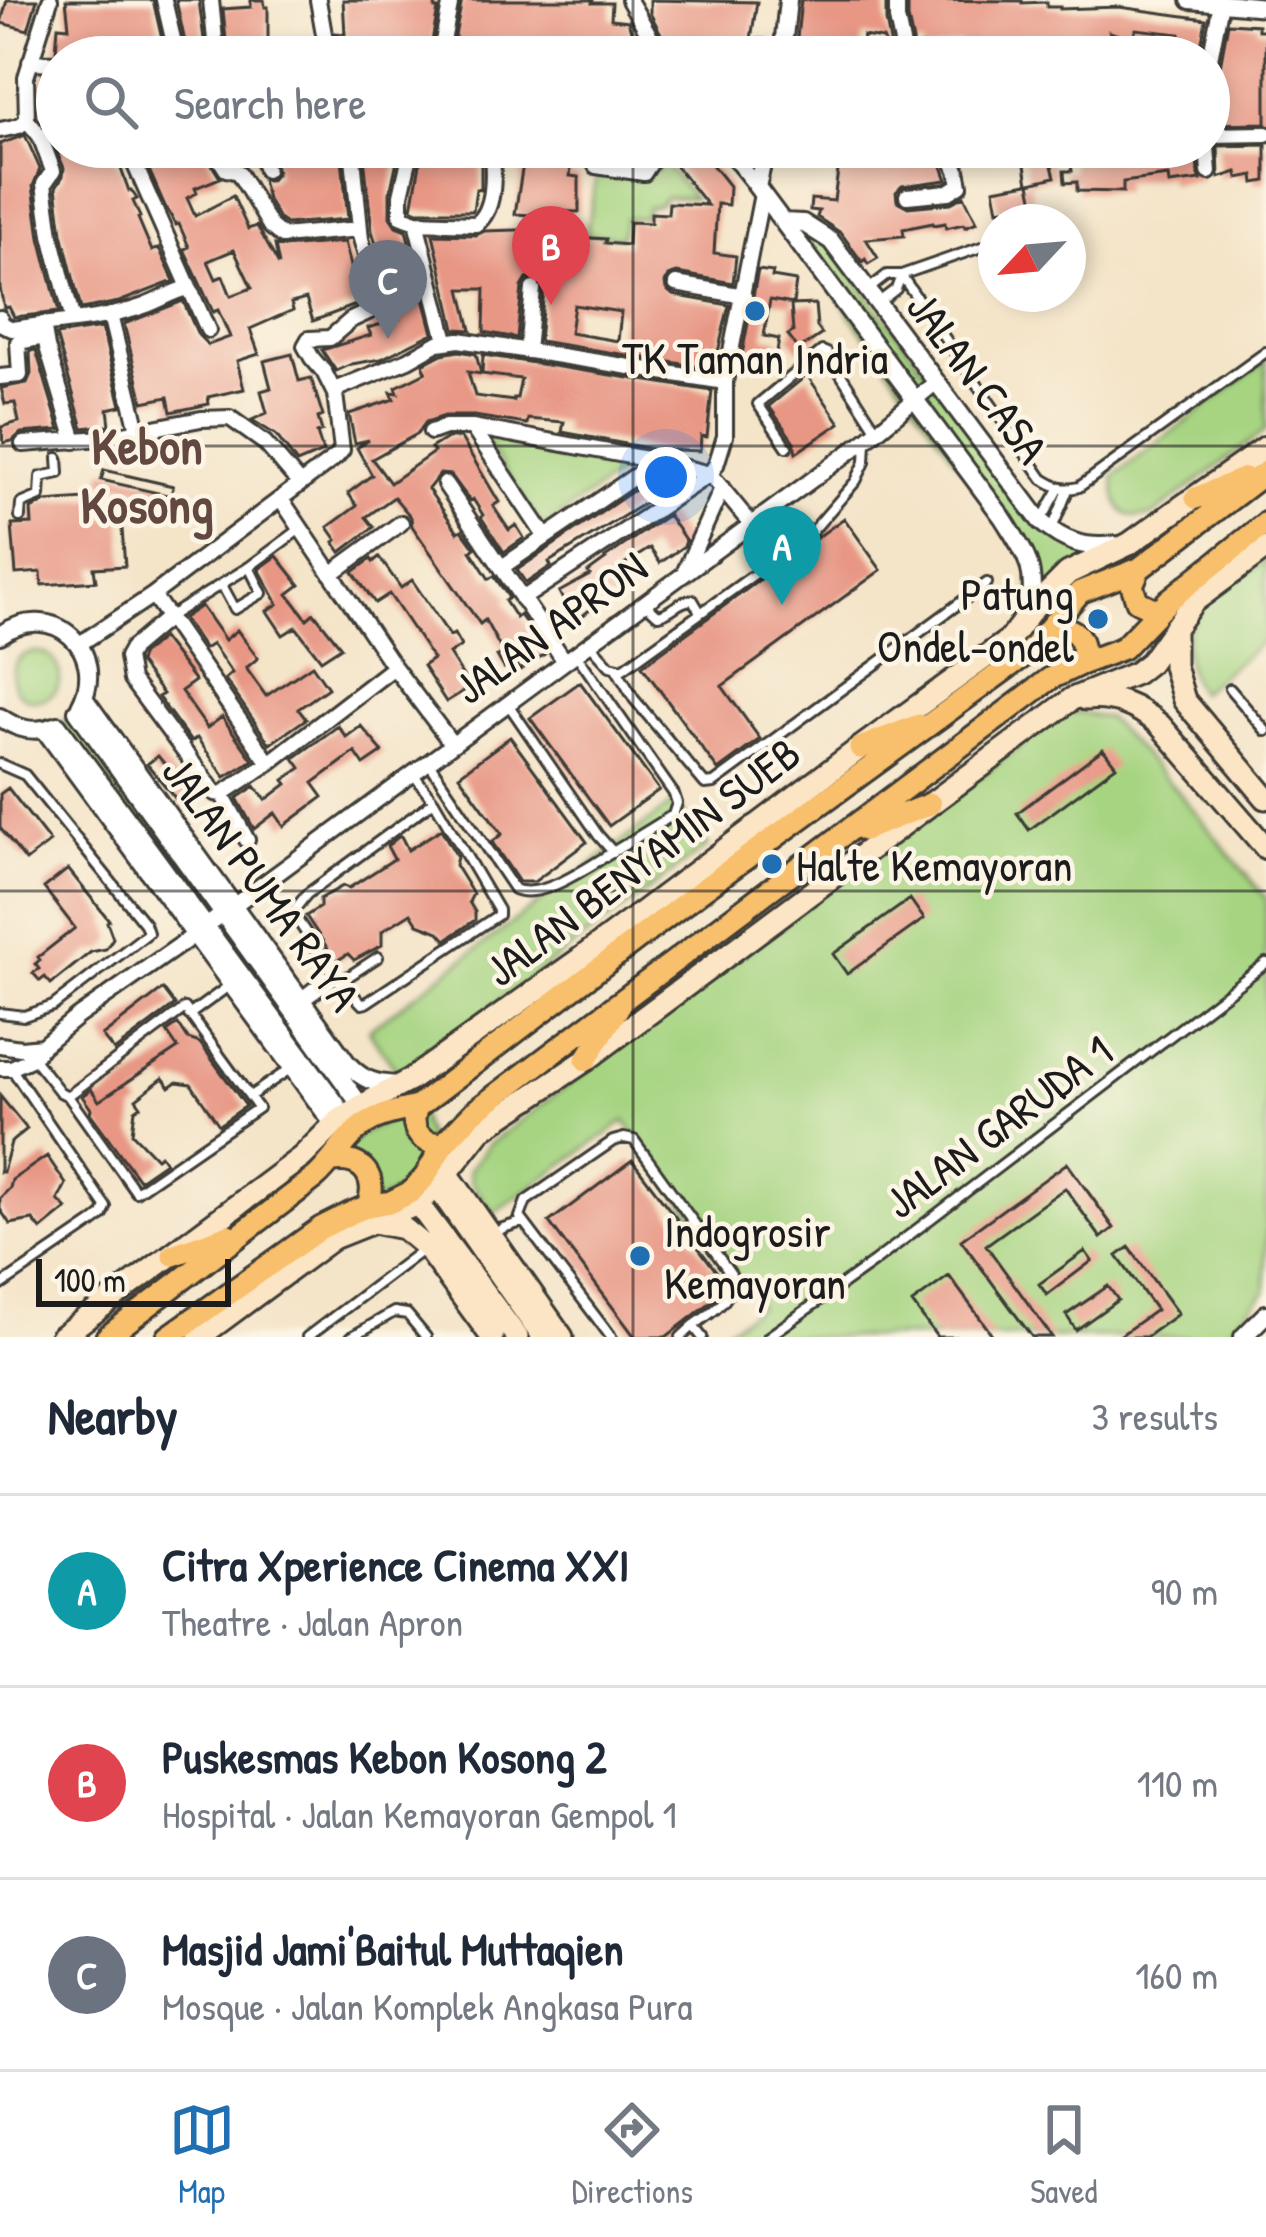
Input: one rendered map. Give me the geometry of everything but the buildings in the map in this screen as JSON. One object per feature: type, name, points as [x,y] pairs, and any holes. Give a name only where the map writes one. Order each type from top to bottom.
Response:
[{"type":"main road","name":"JALAN BENYAMIN SUEB","points":[[61,1337],[302,1157],[347,1116],[410,1080],[580,958],[1009,640],[1068,573],[1129,544],[1266,447]]},
{"type":"main road","name":"JALAN BENYAMIN SUEB","points":[[107,1337],[334,1162],[367,1122],[417,1106],[702,890],[1029,652],[1080,592],[1139,569],[1266,471]]},
{"type":"main road","points":[[1196,498],[1266,471]]},
{"type":"main road","points":[[168,1337],[321,1228],[366,1214],[419,1185],[444,1143],[474,1112],[1032,692],[1078,665],[1123,648],[1162,607],[1266,523]]},
{"type":"main road","points":[[1238,543],[1266,537]]},
{"type":"main road","points":[[199,1337],[366,1214],[422,1208],[481,1130],[586,1060],[1072,699],[1136,673],[1150,662],[1193,602],[1266,548]]},
{"type":"main road","points":[[1139,569],[1132,585],[1137,601],[1162,607]]},
{"type":"main road","points":[[1174,628],[1174,666],[1184,700]]},
{"type":"main road","points":[[1051,629],[1071,629],[1079,636],[1084,645],[1078,665]]},
{"type":"main road","points":[[1160,724],[1158,707],[1164,698],[1174,695],[1184,700],[1266,798]]},
{"type":"main road","points":[[1072,699],[1101,698],[1141,709],[1160,724],[1266,848]]},
{"type":"main road","points":[[860,748],[948,714]]},
{"type":"main road","points":[[837,841],[930,804]]},
{"type":"main road","points":[[702,890],[707,861]]},
{"type":"main road","points":[[586,1060],[625,998]]},
{"type":"main road","points":[[417,1106],[413,1123],[417,1133],[429,1143],[444,1143]]},
{"type":"main road","points":[[334,1162],[346,1160],[365,1169],[372,1180],[366,1214]]},
{"type":"main road","points":[[442,1185],[492,1236],[543,1337]]},
{"type":"main road","points":[[442,1185],[523,1296],[562,1337]]},
{"type":"main road","points":[[422,1208],[518,1337]]},
{"type":"main road","points":[[366,1214],[403,1228],[426,1246],[492,1337]]},
{"type":"main road","points":[[173,1255],[250,1228]]},
{"type":"main road","points":[[220,1300],[258,1294]]},
{"type":"street","points":[[38,36],[50,0]]},
{"type":"street","points":[[164,0],[167,36]]},
{"type":"street","points":[[211,0],[215,36]]},
{"type":"street","points":[[318,0],[324,36]]},
{"type":"street","points":[[444,36],[451,0]]},
{"type":"street","points":[[629,0],[650,36]]},
{"type":"street","points":[[784,36],[788,0]]},
{"type":"street","points":[[897,0],[901,36]]},
{"type":"street","points":[[1190,0],[1266,7]]},
{"type":"street","points":[[1215,36],[1221,3]]},
{"type":"street","points":[[36,41],[26,77],[27,120],[36,131]]},
{"type":"street","points":[[29,62],[36,62]]},
{"type":"street","points":[[0,130],[27,120]]},
{"type":"street","points":[[1230,135],[1266,134]]},
{"type":"street","points":[[52,168],[44,184],[51,235],[73,321]]},
{"type":"street","points":[[136,168],[208,330]]},
{"type":"street","points":[[225,168],[238,172],[282,236],[360,229]]},
{"type":"street","points":[[78,644],[153,595],[342,450],[335,394],[305,346],[309,339],[330,338],[351,320],[376,308],[379,299],[360,229],[354,168]]},
{"type":"street","points":[[407,168],[401,216],[416,222],[476,224],[484,220],[492,168]]},
{"type":"street","points":[[612,168],[644,172],[647,168]]},
{"type":"street","name":"JALAN CASA","points":[[742,168],[1003,518],[1028,558],[1034,580],[1028,613]]},
{"type":"street","points":[[522,599],[710,474],[716,465],[724,436],[725,382],[744,296],[763,168]]},
{"type":"street","points":[[907,196],[949,192],[960,185],[956,168]]},
{"type":"street","points":[[1209,168],[1209,172]]},
{"type":"street","points":[[416,222],[446,340]]},
{"type":"street","name":"JALAN CASA","points":[[783,222],[803,224],[831,241],[1046,526],[1082,546],[1129,544]]},
{"type":"street","points":[[676,284],[744,296]]},
{"type":"street","points":[[0,377],[20,375],[18,342],[73,321],[146,306],[188,288]]},
{"type":"street","points":[[527,351],[533,289]]},
{"type":"street","points":[[110,315],[138,430]]},
{"type":"street","points":[[1,321],[12,329],[44,330]]},
{"type":"street","points":[[44,330],[75,441]]},
{"type":"street","points":[[335,394],[348,383],[446,340],[725,382]]},
{"type":"street","name":"JALAN APRON","points":[[5,1068],[37,1052],[77,1017],[229,910],[935,383]]},
{"type":"street","points":[[22,444],[56,448],[138,430],[230,418],[265,443],[300,484]]},
{"type":"street","points":[[472,427],[545,536]]},
{"type":"street","points":[[431,432],[472,427],[710,474],[751,524]]},
{"type":"street","points":[[502,567],[657,461]]},
{"type":"street","points":[[446,484],[522,599],[569,656]]},
{"type":"street","points":[[685,572],[722,488]]},
{"type":"street","points":[[280,500],[452,744]]},
{"type":"street","points":[[331,574],[401,523]]},
{"type":"street","points":[[153,595],[268,763]]},
{"type":"street","points":[[170,616],[127,656],[131,680],[212,790],[222,794],[248,840]]},
{"type":"street","points":[[0,717],[21,728],[51,727],[81,704],[88,671],[78,644],[61,629],[27,623],[2,630]]},
{"type":"street","points":[[222,794],[394,667]]},
{"type":"street","name":"JALAN PUMA RAYA","points":[[81,704],[229,910],[356,1072],[376,1084],[398,1085]]},
{"type":"street","name":"JALAN PUMA RAYA","points":[[51,727],[200,931],[347,1116]]},
{"type":"street","name":"JALAN PUMA RAYA","points":[[229,910],[347,1116]]},
{"type":"street","name":"JALAN PUMA RAYA","points":[[200,931],[230,985],[292,1067],[347,1116]]},
{"type":"street","points":[[0,1045],[37,1052]]},
{"type":"street","points":[[1243,1337],[1266,1314]]},
{"type":"lane","points":[[873,296],[887,275],[901,275],[978,248]]},
{"type":"lane","points":[[873,296],[896,290],[901,275]]},
{"type":"lane","points":[[901,275],[1043,479],[1064,489],[1079,487],[1266,352]]},
{"type":"lane","points":[[617,670],[810,534],[856,481],[871,435],[827,352],[822,351],[758,404],[788,446]]},
{"type":"lane","points":[[20,517],[21,504],[40,496],[41,476],[59,473],[56,448]]},
{"type":"lane","points":[[1046,526],[1064,489]]},
{"type":"lane","points":[[170,616],[300,529]]},
{"type":"lane","points":[[222,585],[236,609],[261,596],[249,567]]},
{"type":"lane","points":[[589,642],[617,670],[634,699],[705,784],[714,783],[988,583]]},
{"type":"lane","points":[[644,602],[658,615],[683,600],[693,601],[700,612]]},
{"type":"lane","points":[[428,761],[514,889],[526,895],[542,891],[673,815],[674,794],[569,656]]},
{"type":"lane","points":[[1230,689],[1266,731]]},
{"type":"lane","points":[[507,702],[613,852]]},
{"type":"lane","points":[[0,764],[25,775],[148,933],[53,1006],[23,1016],[0,1013]]},
{"type":"lane","points":[[412,773],[434,801],[498,915],[366,1004],[336,977],[294,915],[295,909],[307,894],[434,801]]},
{"type":"lane","points":[[301,1000],[378,957]]},
{"type":"lane","name":"JALAN GARUDA 1","points":[[768,1337],[874,1262],[1266,963]]},
{"type":"lane","points":[[189,1015],[230,985]]},
{"type":"lane","points":[[37,1052],[59,1092],[68,1096],[136,1192],[258,1108],[185,1008],[68,1096]]},
{"type":"lane","points":[[250,1096],[292,1067]]},
{"type":"lane","points":[[0,1286],[94,1222],[106,1207],[5,1068]]},
{"type":"lane","points":[[611,1337],[522,1222],[521,1208],[624,1138],[634,1140],[731,1274],[734,1287],[728,1298],[681,1337]]},
{"type":"lane","points":[[492,1236],[522,1222]]},
{"type":"lane","points":[[307,1337],[426,1246]]},
{"type":"lane","points":[[351,1337],[394,1312],[407,1314],[426,1337]]},
{"type":"lane","points":[[693,1326],[702,1337]]},
{"type":"green space","points":[[599,168],[625,168],[628,178],[668,168],[694,198],[666,197],[647,207],[645,217],[625,219],[621,237],[586,234]]},
{"type":"green space","points":[[783,222],[819,231],[1041,522],[1082,546],[1090,561],[1029,613],[1032,565]]},
{"type":"green space","points":[[1266,361],[1266,430],[1152,516],[1132,516],[1121,509],[1114,476]]},
{"type":"green space","points":[[481,435],[634,463],[543,528]]},
{"type":"green space","points":[[1266,560],[1266,639],[1199,693],[1186,653],[1192,622],[1210,599]]},
{"type":"green space","points":[[36,652],[53,659],[60,676],[53,693],[36,700],[19,693],[12,676],[19,659]]},
{"type":"green space","points":[[1068,711],[1107,718],[1180,794],[1266,898],[1266,1291],[1221,1337],[715,1337],[759,1307],[625,1121],[494,1213],[471,1182],[469,1170],[488,1145]]},
{"type":"green space","points":[[71,716],[361,1106],[337,1122],[58,725]]},
{"type":"green space","points":[[675,802],[708,846],[400,1075],[368,1030]]},
{"type":"green space","points":[[417,1107],[429,1143],[425,1177],[368,1206],[372,1180],[334,1161],[348,1140]]},
{"type":"place","name":"Puskesmas Kebon Kosong 2","points":[[551,305]]},
{"type":"place","name":"TK Taman Indria","points":[[755,311]]},
{"type":"place","name":"Masjid Jami'Baitul Muttaqien","points":[[388,339]]},
{"type":"place","name":"Citra Xperience Cinema XXI","points":[[782,605]]},
{"type":"place","name":"Patung Ondel-ondel","points":[[1098,619]]},
{"type":"place","name":"Halte Kemayoran","points":[[772,864]]},
{"type":"place","name":"Indogrosir Kemayoran","points":[[640,1256]]},
{"type":"district","name":"Kebon Kosong","points":[[147,474]]}]
